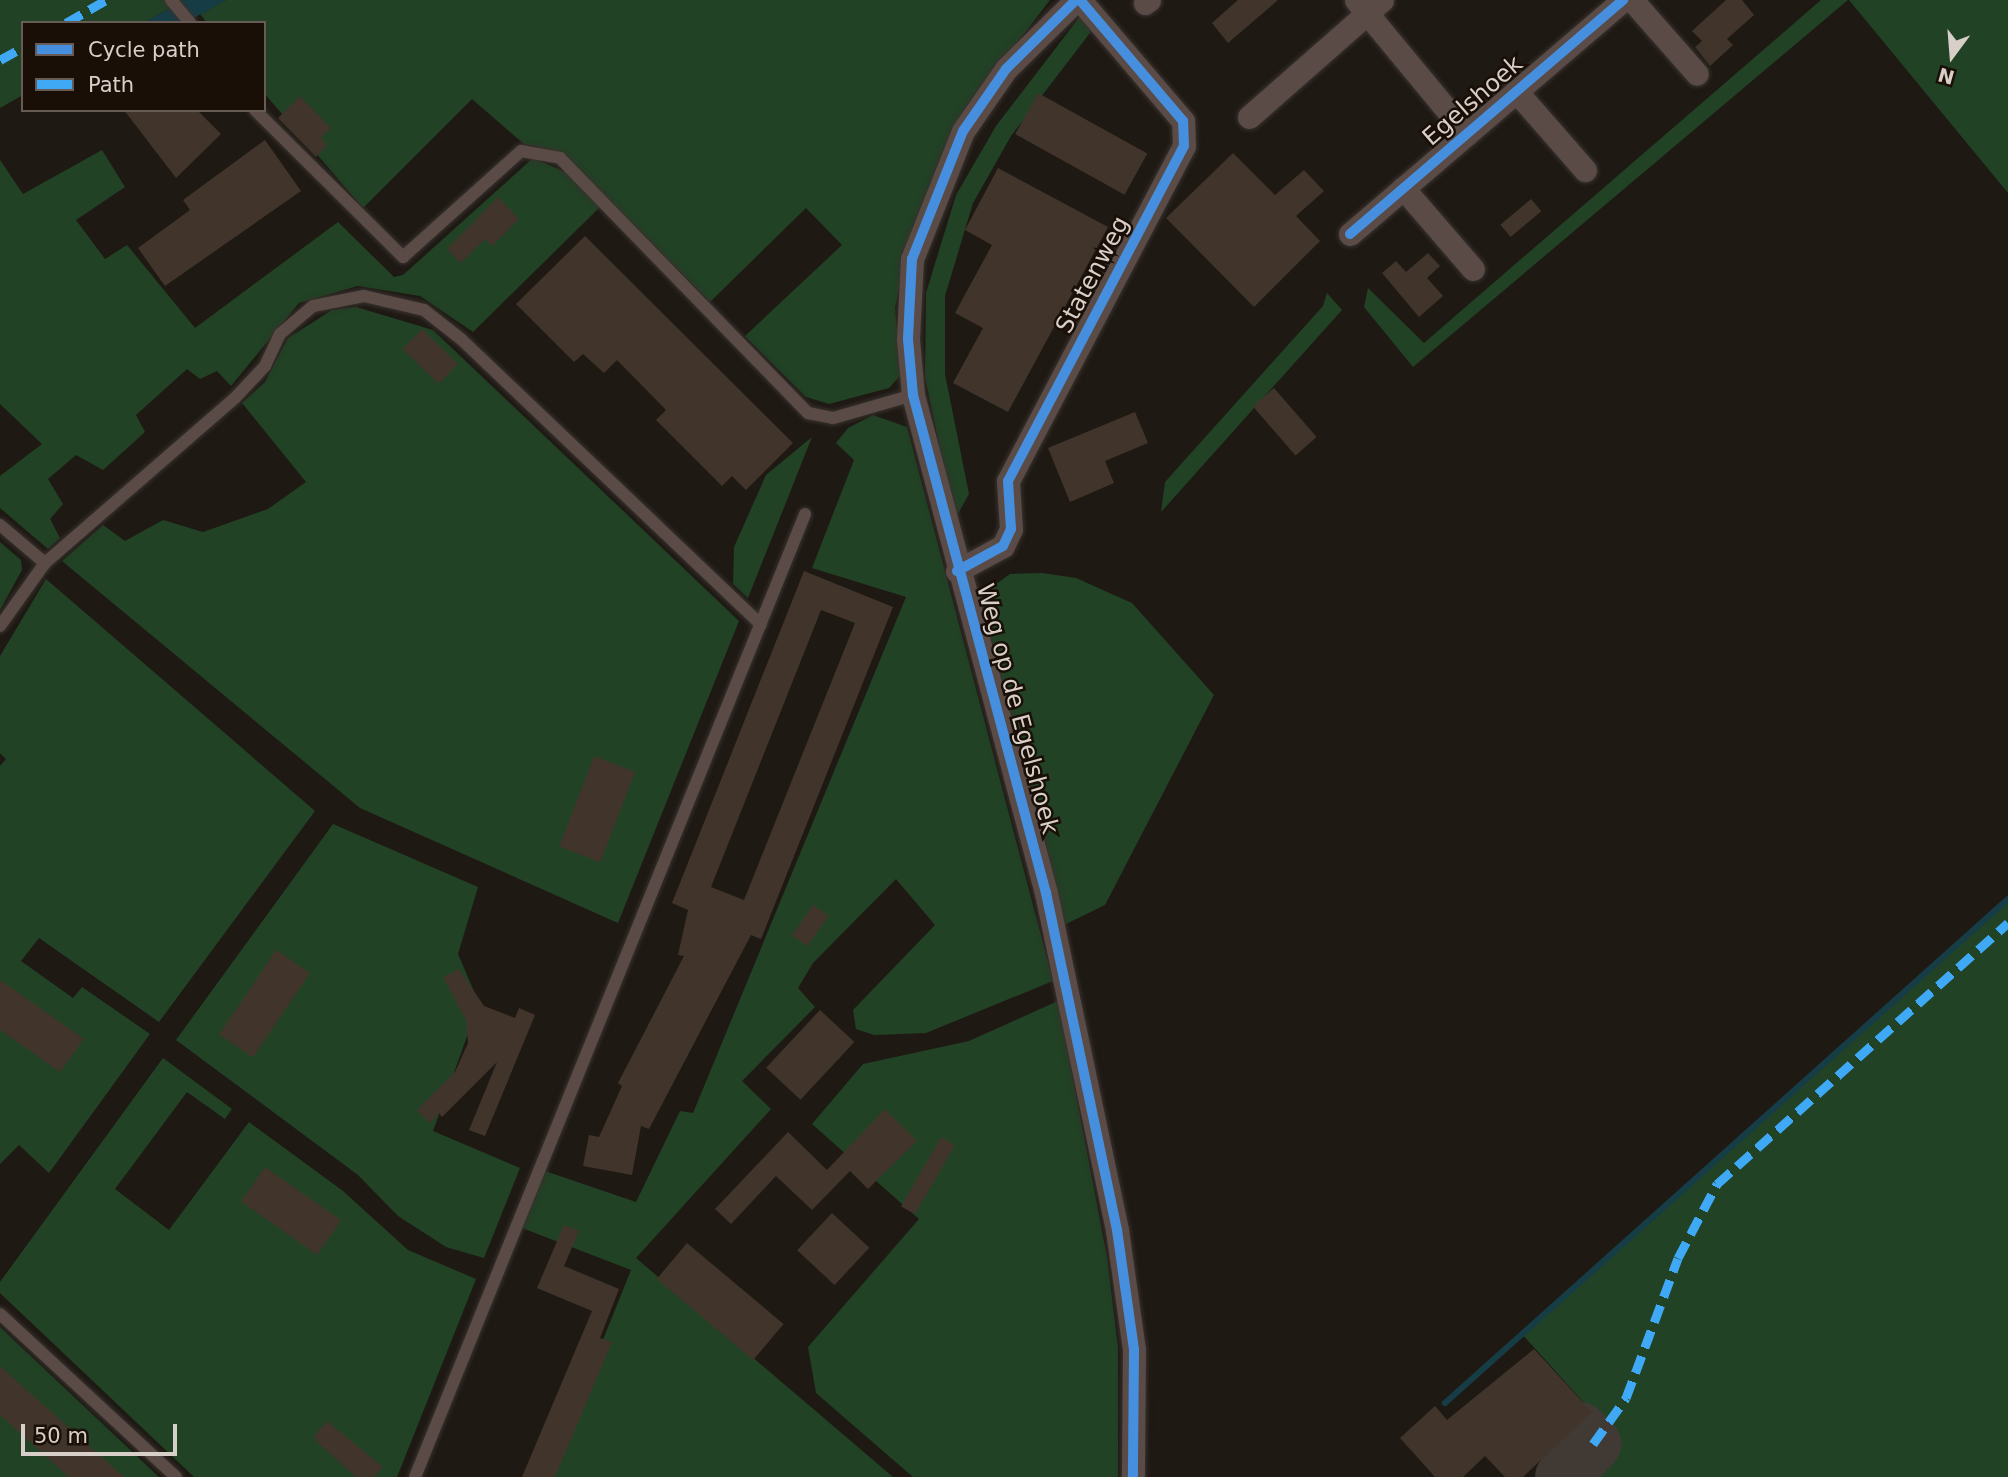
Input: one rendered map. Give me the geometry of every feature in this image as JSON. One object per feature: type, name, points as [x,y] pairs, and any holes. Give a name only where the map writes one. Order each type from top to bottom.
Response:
[{"type":"street","name":"Weg op de Egelshoek","points":[[1078,0],[1006,69],[963,131],[925,214],[912,259],[913,395],[957,570],[1046,893],[1118,1230],[1133,1350],[1133,1477]]},
{"type":"street","name":"Statenweg","points":[[957,570],[1003,546],[1011,529],[1008,481],[1184,145],[1183,121],[1078,0]]},
{"type":"street","name":"Egelshoek","points":[[1350,234],[1623,0]]},
{"type":"street","points":[[1632,0],[1697,74]]},
{"type":"street","name":"Egelshoek","points":[[1249,117],[1368,4],[1467,134]]},
{"type":"street","name":"Egelshoek","points":[[1516,91],[1585,170]]},
{"type":"street","points":[[1403,188],[1472,268]]},
{"type":"lane","points":[[171,0],[188,21]]},
{"type":"lane","points":[[257,112],[403,257],[521,151],[560,158],[808,413],[833,418],[913,395]]},
{"type":"lane","points":[[0,626],[45,563],[235,398],[265,366],[280,334],[313,306],[363,296],[424,310],[461,339],[761,625]]},
{"type":"lane","points":[[415,1477],[805,514]]},
{"type":"lane","points":[[0,525],[45,563]]},
{"type":"lane","points":[[0,1314],[176,1477]]},
{"type":"green space","points":[[0,0],[184,0],[147,21],[21,21],[21,96],[0,108]]},
{"type":"green space","points":[[226,0],[1050,0],[983,87],[913,225],[895,308],[901,375],[889,388],[829,404],[806,397],[745,336],[842,245],[806,208],[710,302],[562,152],[524,144],[472,99],[363,208],[266,95],[266,21],[205,21],[200,14]]},
{"type":"green space","points":[[1821,0],[1848,0],[1413,367],[1364,307],[1368,288],[1424,343]]},
{"type":"green space","points":[[1849,0],[2008,0],[2008,193]]},
{"type":"green space","points":[[1081,15],[1093,29],[1011,136],[973,203],[945,296],[945,374],[969,494],[955,519],[925,377],[926,293],[956,195],[996,126]]},
{"type":"green space","points":[[102,150],[125,187],[76,220],[105,259],[127,245],[195,328],[338,222],[394,277],[403,275],[533,158],[565,172],[600,207],[473,332],[420,296],[358,286],[299,303],[231,386],[217,371],[200,379],[187,369],[136,415],[145,432],[103,470],[76,455],[48,479],[63,504],[50,519],[60,538],[48,549],[0,508],[0,476],[42,444],[0,404],[0,160],[23,194]]},
{"type":"green space","points":[[1327,293],[1342,310],[1161,512],[1165,482],[1323,306]]},
{"type":"green space","points":[[356,307],[433,330],[739,621],[618,923],[360,808],[62,561],[103,525],[125,541],[163,520],[203,532],[268,509],[306,482],[242,403],[265,382],[288,338],[332,310]]},
{"type":"green space","points":[[873,415],[907,427],[1053,981],[926,1033],[874,1035],[856,1029],[853,1010],[935,925],[896,879],[813,963],[798,988],[815,1007],[742,1081],[771,1109],[636,1258],[893,1477],[548,1477],[631,1270],[522,1228],[545,1171],[636,1202],[680,1111],[693,1113],[906,597],[812,568],[854,460],[836,443],[848,428]]},
{"type":"green space","points":[[812,437],[748,598],[733,584],[734,547],[766,475]]},
{"type":"green space","points":[[0,542],[21,560],[22,570],[0,610]]},
{"type":"green space","points":[[1042,573],[1076,578],[1132,603],[1214,695],[1105,905],[1064,925],[978,597],[1010,574]]},
{"type":"green space","points":[[46,579],[315,811],[159,1022],[39,938],[21,961],[73,998],[82,987],[150,1034],[49,1173],[19,1145],[0,1164],[0,766],[6,759],[0,753],[0,656]]},
{"type":"green space","points":[[333,824],[478,887],[458,954],[479,1003],[433,1131],[520,1168],[484,1258],[446,1247],[398,1216],[358,1175],[176,1040]]},
{"type":"green space","points":[[2008,899],[2008,1477],[1577,1477],[1613,1435],[1521,1333]]},
{"type":"green space","points":[[1058,1001],[1107,1257],[1118,1347],[1118,1477],[913,1477],[816,1393],[808,1347],[919,1219],[812,1124],[863,1064],[969,1041]]},
{"type":"green space","points":[[163,1058],[232,1109],[225,1119],[187,1092],[115,1189],[169,1230],[249,1122],[343,1191],[408,1250],[476,1279],[397,1477],[194,1477],[0,1293],[0,1282]]},
{"type":"green space","points":[[0,1327],[159,1477],[0,1477]]},
{"type":"water","points":[[184,0],[226,0],[189,21],[147,21]]},
{"type":"building","points":[[1238,0],[1278,0],[1228,43],[1212,23]]},
{"type":"building","points":[[1726,0],[1742,0],[1754,15],[1727,39],[1733,45],[1710,66],[1695,47],[1702,41],[1692,31]]},
{"type":"building","points":[[1038,93],[1147,154],[1125,195],[1015,134]]},
{"type":"building","points":[[300,96],[331,128],[321,138],[327,145],[316,157],[278,118]]},
{"type":"building","points":[[126,112],[199,112],[221,134],[176,178]]},
{"type":"building","points":[[265,140],[301,191],[165,286],[138,248],[190,210],[183,200]]},
{"type":"building","points":[[1233,153],[1275,195],[1304,170],[1324,191],[1296,216],[1320,241],[1254,307],[1166,218]]},
{"type":"building","points":[[998,168],[1108,227],[1008,412],[953,383],[983,328],[955,313],[992,245],[965,230]]},
{"type":"building","points":[[498,197],[519,219],[492,246],[485,239],[461,263],[447,249]]},
{"type":"building","points":[[1531,199],[1541,211],[1511,237],[1500,225]]},
{"type":"building","points":[[585,236],[793,443],[746,490],[732,476],[722,486],[656,420],[666,410],[617,360],[604,373],[583,354],[574,362],[516,304]]},
{"type":"building","points":[[1428,253],[1440,266],[1427,278],[1443,296],[1419,317],[1382,273],[1396,261],[1406,272]]},
{"type":"building","points":[[422,329],[458,364],[439,384],[403,349]]},
{"type":"building","points":[[1274,388],[1317,437],[1296,455],[1253,406]]},
{"type":"building","points":[[1135,412],[1148,443],[1105,461],[1114,483],[1070,502],[1048,448]]},
{"type":"building","points":[[804,571],[893,607],[761,939],[751,935],[649,1129],[641,1126],[632,1175],[583,1166],[589,1135],[599,1137],[622,1086],[618,1083],[684,956],[678,955],[688,910],[672,903]],"holes":[[[821,610],[855,623],[744,900],[711,887]]]},
{"type":"building","points":[[594,756],[635,772],[600,862],[559,847]]},
{"type":"building","points":[[813,905],[829,916],[807,946],[792,935]]},
{"type":"building","points":[[276,950],[310,973],[253,1057],[219,1035]]},
{"type":"building","points":[[459,969],[484,1006],[515,1018],[519,1008],[535,1015],[485,1136],[469,1130],[497,1062],[442,1117],[439,1113],[430,1123],[417,1110],[455,1072],[468,1043],[466,1020],[443,977]]},
{"type":"building","points":[[0,980],[84,1039],[60,1072],[0,1030]]},
{"type":"building","points":[[820,1010],[854,1042],[800,1100],[766,1068]]},
{"type":"building","points":[[885,1109],[917,1141],[868,1189],[850,1171],[812,1210],[776,1176],[731,1224],[715,1209],[788,1132],[827,1170]]},
{"type":"building","points":[[941,1137],[955,1145],[915,1214],[901,1206]]},
{"type":"building","points":[[265,1167],[341,1220],[317,1255],[241,1201]]},
{"type":"building","points":[[832,1213],[869,1248],[835,1285],[797,1250]]},
{"type":"building","points":[[564,1225],[579,1231],[564,1266],[619,1289],[600,1338],[612,1342],[555,1477],[522,1477],[592,1311],[537,1288]]},
{"type":"building","points":[[687,1243],[784,1324],[753,1360],[657,1279]]},
{"type":"building","points":[[1534,1349],[1592,1412],[1523,1477],[1505,1477],[1485,1456],[1463,1477],[1435,1477],[1400,1438],[1435,1406],[1447,1420]]},
{"type":"building","points":[[0,1366],[124,1477],[69,1477],[0,1415]]},
{"type":"building","points":[[327,1421],[383,1467],[374,1477],[356,1477],[317,1442],[314,1436]]},
{"type":"waterway","points":[[1445,1403],[2008,899]]},
{"type":"taxiway","points":[[1563,1477],[1593,1444],[1580,1430]]},
{"type":"marked path","points":[[69,21],[106,0]]},
{"type":"marked path","points":[[0,60],[21,48]]},
{"type":"marked path","points":[[1593,1444],[1626,1398],[1678,1258],[1717,1184],[2008,923]]},
{"type":"cycle path","points":[[1076,0],[1006,69],[963,131],[912,259],[908,339],[913,395],[1046,893],[1117,1230],[1134,1350],[1133,1477]]},
{"type":"cycle path","points":[[957,571],[1003,546],[1011,529],[1008,481],[1184,146],[1183,121],[1080,0]]},
{"type":"cycle path","points":[[1350,234],[1623,0]]}]
